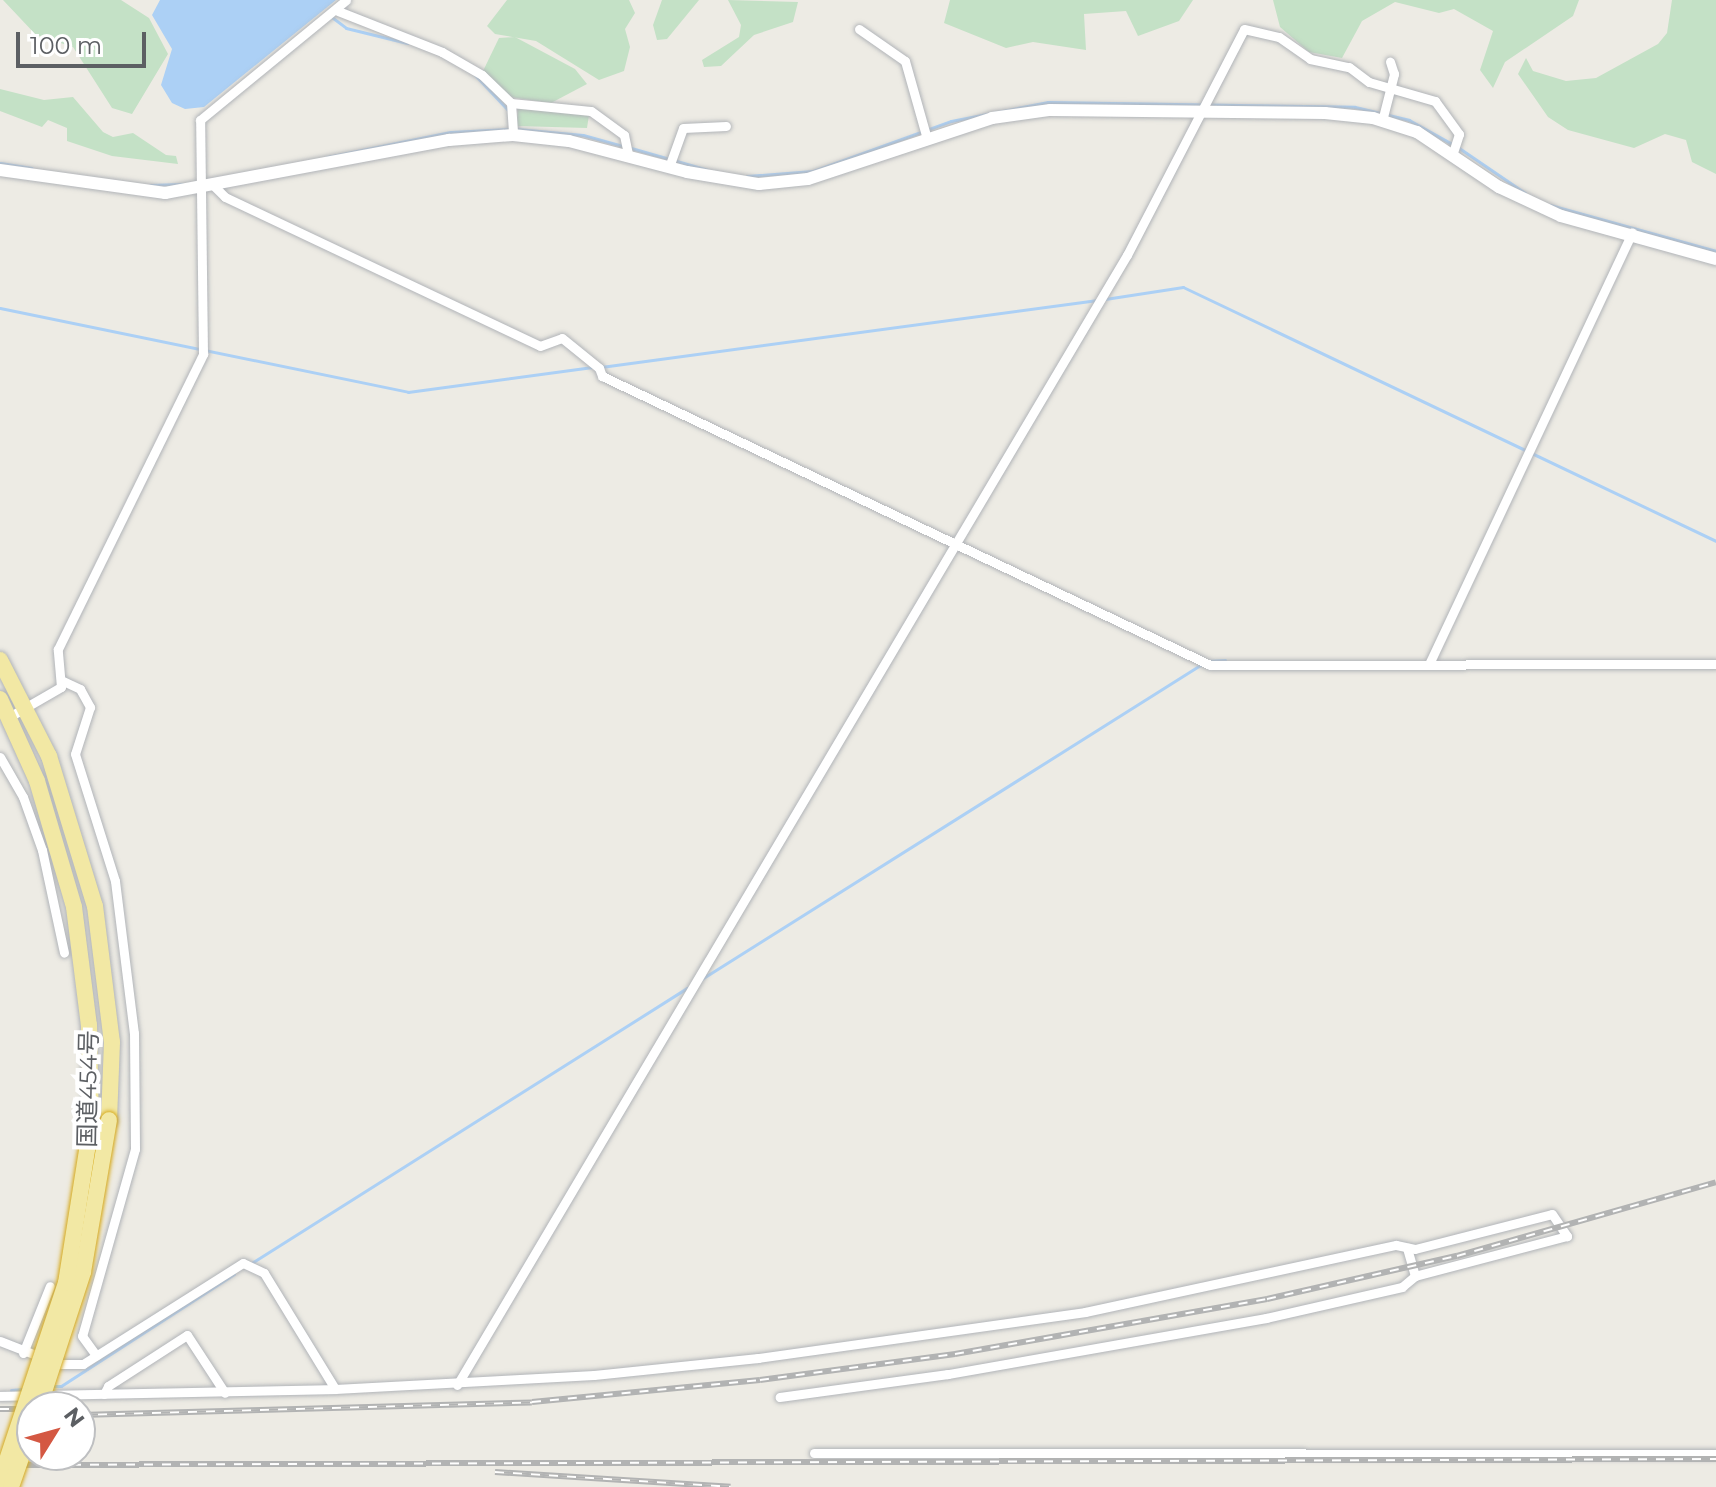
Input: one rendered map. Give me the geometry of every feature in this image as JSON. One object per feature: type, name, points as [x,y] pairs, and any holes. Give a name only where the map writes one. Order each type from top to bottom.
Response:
[{"type":"highway","name":"国道454号","points":[[0,660],[26,705],[77,836],[95,906],[112,1042],[109,1120],[83,1272],[44,1391]]},
{"type":"highway","name":"国道454号","points":[[0,1481],[66,1283],[91,1125],[87,995],[74,907],[54,830],[2,708]]},
{"type":"street","points":[[2,708],[26,705],[55,692],[63,681],[58,649],[203,354],[208,188],[200,120],[338,11],[346,0]]},
{"type":"street","points":[[338,11],[457,58],[511,103],[591,111],[624,135],[628,154]]},
{"type":"street","points":[[859,29],[905,61],[927,139]]},
{"type":"street","points":[[457,1385],[681,998],[1127,255],[1244,29],[1279,37],[1310,59],[1349,67],[1365,80],[1435,101],[1444,109],[1459,134],[1453,152]]},
{"type":"street","points":[[1382,121],[1395,69],[1390,62]]},
{"type":"street","points":[[511,103],[513,135]]},
{"type":"street","points":[[0,170],[130,191],[208,188],[449,140],[513,135],[628,154],[734,182],[784,183],[992,118],[1050,110],[1325,113],[1382,121],[1453,152],[1534,206],[1632,232],[1716,259]]},
{"type":"street","points":[[669,167],[683,128],[726,126]]},
{"type":"street","points":[[208,188],[540,346],[562,338],[599,368],[602,376],[1209,666],[1716,664]]},
{"type":"street","points":[[1429,664],[1632,232]]},
{"type":"street","points":[[63,681],[80,689],[90,707],[75,754],[115,881],[134,1033],[135,1149],[82,1336],[96,1355]]},
{"type":"street","points":[[1,763],[42,850],[64,953]]},
{"type":"street","points":[[0,1396],[225,1393],[457,1385],[624,1372],[924,1336],[1099,1309],[1396,1245],[1407,1248],[1552,1214],[1567,1236],[1415,1276],[1402,1287],[1266,1318],[948,1374],[780,1397]]},
{"type":"street","points":[[1407,1248],[1415,1276]]},
{"type":"street","points":[[0,1341],[23,1353],[73,1366],[96,1355],[243,1263],[264,1273],[335,1389]]},
{"type":"street","points":[[23,1353],[50,1286]]},
{"type":"street","points":[[104,1394],[108,1386],[187,1335],[225,1393]]},
{"type":"street","points":[[814,1453],[1716,1454]]},
{"type":"green space","points":[[3,0],[121,0],[149,18],[168,54],[132,114],[112,108],[73,47],[36,35]]},
{"type":"green space","points":[[507,0],[629,0],[635,13],[625,29],[630,47],[624,71],[599,80],[536,41],[495,34],[487,26]]},
{"type":"green space","points":[[662,0],[699,0],[667,39],[657,40],[653,25]]},
{"type":"green space","points":[[728,0],[798,2],[793,22],[754,35],[721,66],[704,67],[702,60],[739,37],[741,25]]},
{"type":"green space","points":[[950,0],[1193,0],[1179,21],[1138,36],[1126,11],[1084,14],[1086,50],[1033,42],[1006,48],[944,23]]},
{"type":"green space","points":[[1273,0],[1579,0],[1573,16],[1505,62],[1493,88],[1480,70],[1493,31],[1454,9],[1439,13],[1395,2],[1362,21],[1342,58],[1309,52],[1280,27]]},
{"type":"green space","points":[[1672,0],[1716,0],[1716,174],[1692,162],[1686,140],[1665,134],[1634,148],[1568,130],[1548,117],[1518,74],[1526,58],[1533,71],[1566,81],[1596,78],[1658,44],[1667,33]]},
{"type":"green space","points":[[515,37],[575,69],[587,84],[551,103],[510,97],[483,71],[499,38]]},
{"type":"green space","points":[[0,89],[44,100],[73,97],[103,132],[113,137],[133,133],[166,155],[176,156],[178,164],[112,156],[67,141],[67,128],[48,120],[42,127],[0,111]]},
{"type":"green space","points":[[518,109],[584,112],[589,115],[587,128],[517,126]]},
{"type":"water","points":[[160,0],[336,0],[204,107],[185,109],[172,103],[161,85],[172,49],[152,15]]},
{"type":"waterway","points":[[329,15],[346,28],[407,43]]},
{"type":"waterway","points":[[475,75],[508,110]]},
{"type":"waterway","points":[[747,176],[813,171],[951,121],[1048,102],[1355,107],[1409,120],[1452,144]]},
{"type":"waterway","points":[[327,157],[451,132],[509,129]]},
{"type":"waterway","points":[[517,129],[583,135],[623,146]]},
{"type":"waterway","points":[[631,148],[708,170]]},
{"type":"waterway","points":[[1459,148],[1525,193]]},
{"type":"waterway","points":[[0,163],[32,168]]},
{"type":"waterway","points":[[150,185],[182,184]]},
{"type":"waterway","points":[[1550,205],[1716,251]]},
{"type":"waterway","points":[[1105,299],[1183,287],[1716,541]]},
{"type":"waterway","points":[[601,367],[1097,300]]},
{"type":"waterway","points":[[0,308],[408,392],[594,367]]},
{"type":"waterway","points":[[1208,661],[1225,660]]},
{"type":"waterway","points":[[700,980],[1202,664]]},
{"type":"waterway","points":[[250,1264],[687,988]]},
{"type":"waterway","points":[[50,1386],[61,1386],[234,1274]]},
{"type":"waterway","points":[[11,1390],[23,1389]]},
{"type":"railway","points":[[96,1415],[532,1402],[760,1380],[955,1354],[1267,1299],[1457,1256],[1716,1182]]},
{"type":"railway","points":[[0,1409],[16,1409]]},
{"type":"railway","points":[[0,1465],[1716,1459]]},
{"type":"railway","points":[[495,1472],[731,1487]]}]
